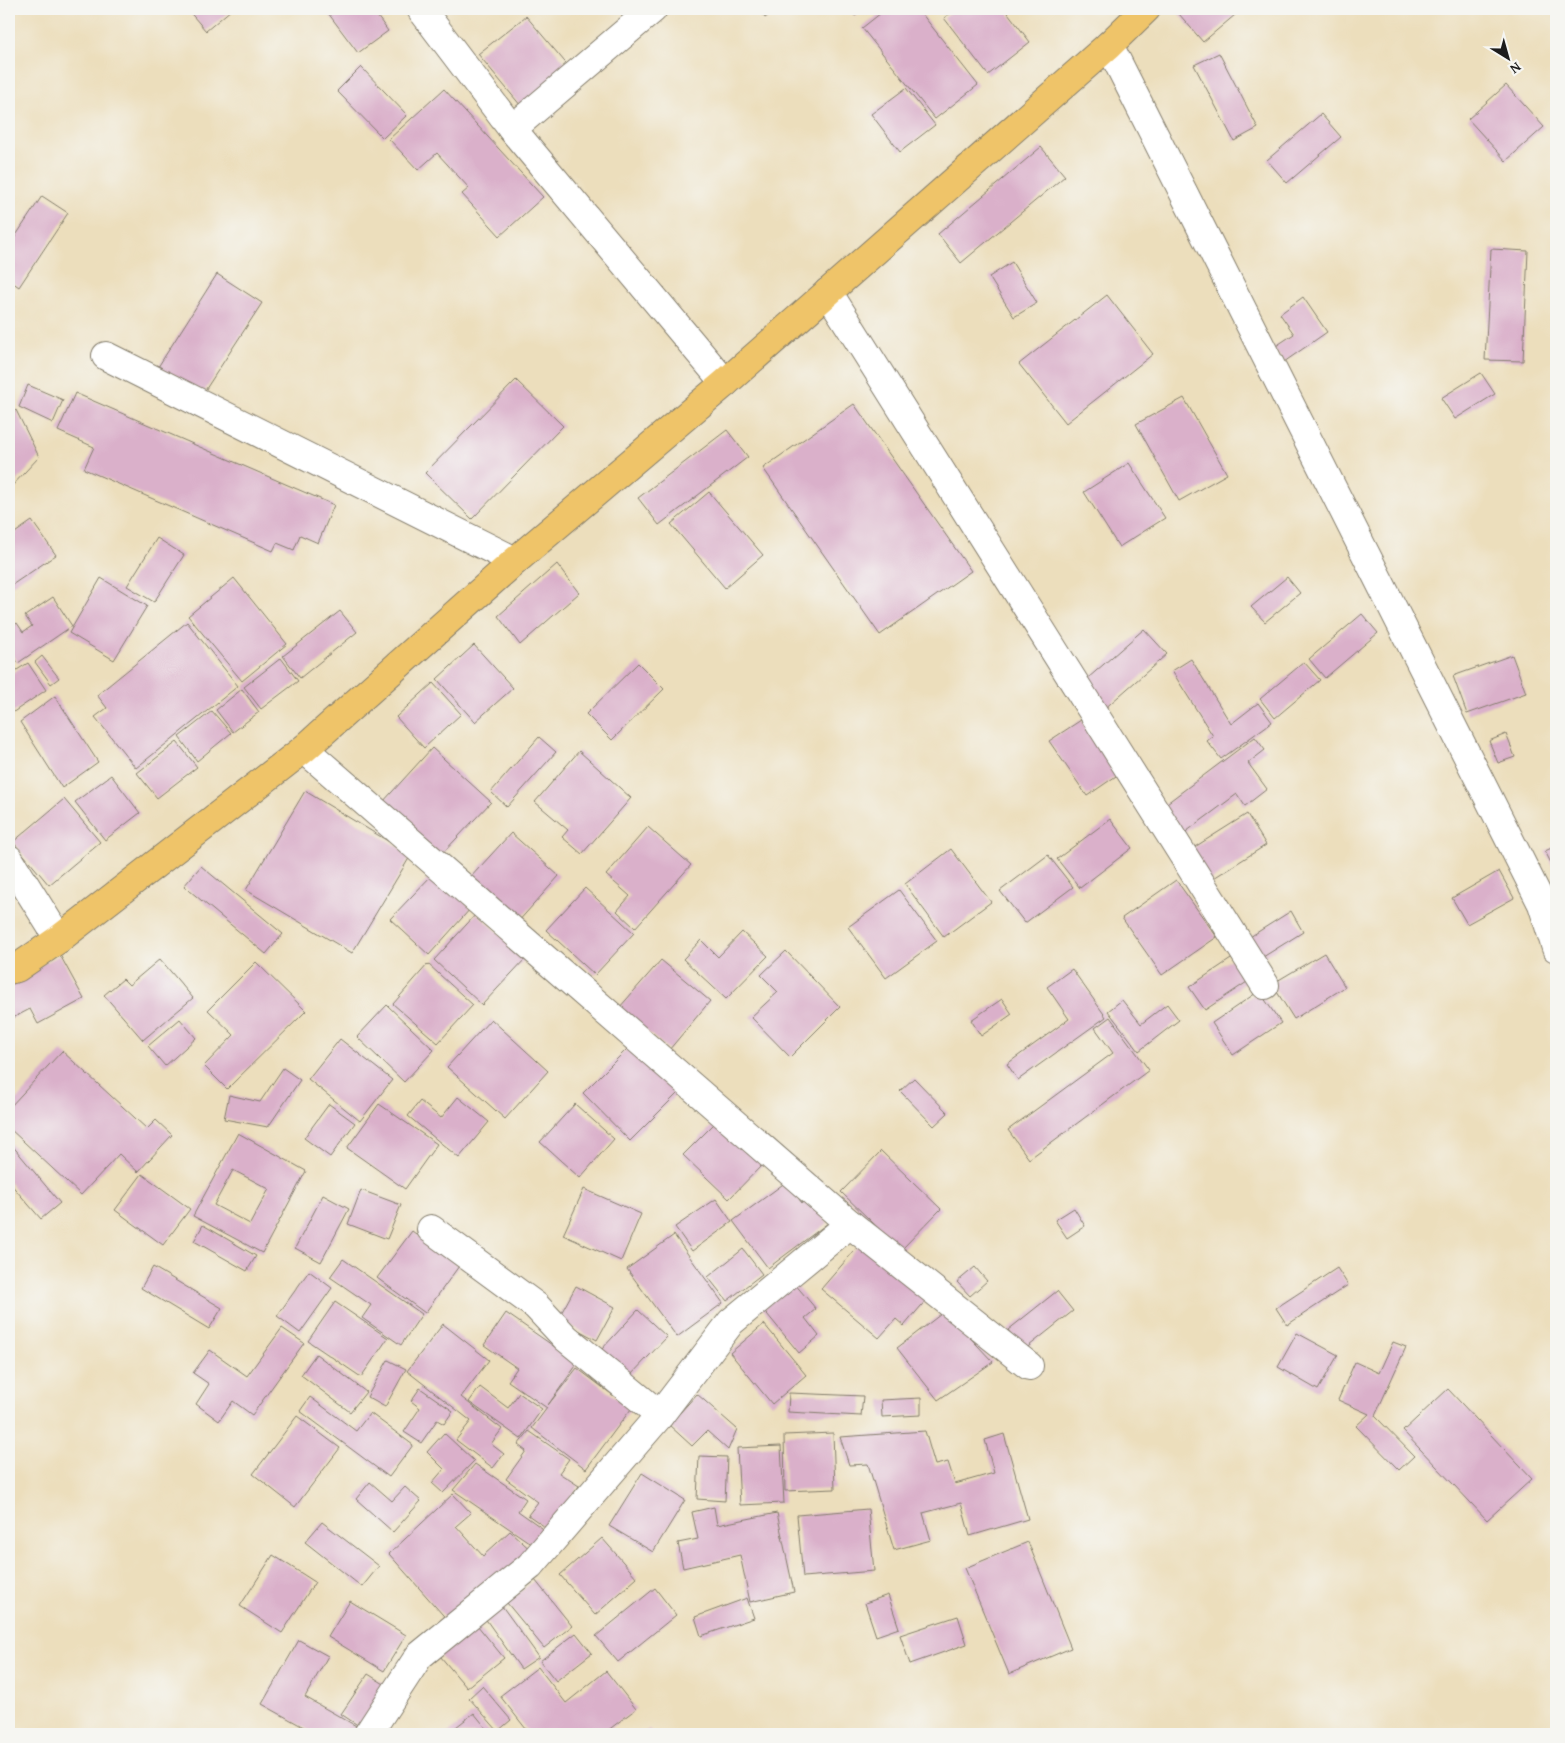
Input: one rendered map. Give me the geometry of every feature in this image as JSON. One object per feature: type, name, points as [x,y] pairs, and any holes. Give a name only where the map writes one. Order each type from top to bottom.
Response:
[{"type":"main road","points":[[9,970],[17,968],[59,939],[304,749],[515,562],[828,292],[1109,45],[1146,9]]},
{"type":"street","points":[[422,9],[512,129],[724,383]]},
{"type":"street","points":[[512,129],[653,9]]},
{"type":"street","points":[[1109,45],[1542,904],[1556,948]]},
{"type":"street","points":[[828,292],[1265,985]]},
{"type":"street","points":[[106,356],[515,562]]},
{"type":"street","points":[[304,749],[850,1224],[1029,1366]]},
{"type":"street","points":[[9,859],[59,939]]},
{"type":"street","points":[[368,1734],[419,1656],[530,1566],[660,1415],[731,1322],[850,1224]]},
{"type":"street","points":[[431,1229],[536,1306],[566,1338],[660,1415]]},
{"type":"building","points":[[187,9],[232,9],[206,31]]},
{"type":"building","points":[[325,9],[372,9],[388,31],[358,53]]},
{"type":"building","points":[[758,9],[777,9],[765,18]]},
{"type":"building","points":[[850,9],[864,9],[855,16]]},
{"type":"building","points":[[886,9],[918,9],[978,85],[935,119],[862,28]]},
{"type":"building","points":[[956,9],[1005,9],[1030,42],[988,75],[944,18]]},
{"type":"building","points":[[1185,9],[1242,9],[1203,42],[1179,14]]},
{"type":"building","points":[[526,16],[570,68],[521,106],[478,54]]},
{"type":"building","points":[[1219,53],[1258,128],[1234,141],[1194,65]]},
{"type":"building","points":[[361,67],[407,115],[383,138],[337,91]]},
{"type":"building","points":[[1506,85],[1544,127],[1506,161],[1468,119]]},
{"type":"building","points":[[906,88],[935,125],[900,152],[871,114]]},
{"type":"building","points":[[444,89],[543,197],[500,236],[462,194],[469,188],[437,153],[418,170],[389,139]]},
{"type":"building","points":[[1321,114],[1341,137],[1287,183],[1267,160]]},
{"type":"building","points":[[1041,147],[1065,176],[961,263],[938,234]]},
{"type":"building","points":[[42,196],[68,213],[19,287],[9,280],[9,246]]},
{"type":"building","points":[[1491,249],[1528,251],[1523,361],[1485,360]]},
{"type":"building","points":[[1012,262],[1037,303],[1014,317],[989,277]]},
{"type":"building","points":[[217,274],[262,303],[202,395],[158,367]]},
{"type":"building","points":[[1107,295],[1153,354],[1066,423],[1019,364]]},
{"type":"building","points":[[1303,297],[1327,332],[1284,362],[1273,348],[1294,334],[1280,314]]},
{"type":"building","points":[[1481,373],[1495,394],[1455,419],[1441,398]]},
{"type":"building","points":[[516,380],[563,426],[472,519],[425,473]]},
{"type":"building","points":[[28,385],[63,400],[53,423],[19,407]]},
{"type":"building","points":[[75,393],[334,505],[318,543],[300,535],[294,550],[277,543],[273,551],[84,469],[94,447],[58,431]]},
{"type":"building","points":[[1184,398],[1227,474],[1179,501],[1136,424]]},
{"type":"building","points":[[854,404],[971,571],[880,635],[763,468]]},
{"type":"building","points":[[16,410],[39,457],[11,487],[9,484],[9,416]]},
{"type":"building","points":[[727,430],[748,457],[659,525],[638,498]]},
{"type":"building","points":[[1129,463],[1165,518],[1119,547],[1084,492]]},
{"type":"building","points":[[709,492],[763,555],[725,588],[671,524]]},
{"type":"building","points":[[32,521],[56,555],[9,587],[9,537]]},
{"type":"building","points":[[157,538],[184,555],[154,602],[127,586]]},
{"type":"building","points":[[557,564],[579,593],[520,645],[498,616]]},
{"type":"building","points":[[1287,577],[1300,593],[1265,622],[1251,607]]},
{"type":"building","points":[[101,578],[147,606],[114,660],[69,633]]},
{"type":"building","points":[[234,578],[287,644],[242,681],[188,616]]},
{"type":"building","points":[[53,597],[72,626],[18,663],[9,650],[9,629],[17,623],[23,632],[32,626],[25,616]]},
{"type":"building","points":[[340,611],[357,632],[300,678],[283,656]]},
{"type":"building","points":[[1362,614],[1378,633],[1325,678],[1309,659]]},
{"type":"building","points":[[187,622],[238,686],[136,768],[95,717],[107,708],[97,695]]},
{"type":"building","points":[[1144,629],[1167,654],[1103,710],[1080,685]]},
{"type":"building","points":[[474,645],[513,688],[475,722],[437,679]]},
{"type":"building","points":[[1512,655],[1526,693],[1467,714],[1453,676]]},
{"type":"building","points":[[42,656],[59,678],[51,684],[35,662]]},
{"type":"building","points":[[281,658],[298,681],[261,709],[244,687]]},
{"type":"building","points":[[1191,659],[1231,724],[1258,703],[1272,722],[1221,759],[1207,741],[1213,736],[1172,671]]},
{"type":"building","points":[[1304,662],[1320,680],[1275,718],[1260,699]]},
{"type":"building","points":[[28,663],[46,690],[9,715],[9,675]]},
{"type":"building","points":[[638,663],[664,689],[612,740],[586,714]]},
{"type":"building","points":[[433,683],[461,714],[424,748],[396,717]]},
{"type":"building","points":[[242,689],[259,712],[233,732],[216,710]]},
{"type":"building","points":[[55,696],[98,762],[62,788],[20,722]]},
{"type":"building","points":[[212,711],[231,733],[197,761],[179,737]]},
{"type":"building","points":[[1081,720],[1119,774],[1087,796],[1049,741]]},
{"type":"building","points":[[1506,734],[1515,757],[1498,763],[1489,741]]},
{"type":"building","points":[[539,737],[556,752],[507,807],[491,792]]},
{"type":"building","points":[[1255,737],[1265,750],[1248,763],[1267,789],[1245,806],[1237,794],[1183,834],[1163,806]]},
{"type":"building","points":[[177,742],[197,767],[157,798],[137,773]]},
{"type":"building","points":[[432,748],[491,802],[440,856],[382,803]]},
{"type":"building","points":[[579,751],[631,798],[582,854],[562,837],[568,830],[535,802]]},
{"type":"building","points":[[111,775],[140,813],[105,840],[75,802]]},
{"type":"building","points":[[305,791],[411,855],[352,953],[246,890]]},
{"type":"building","points":[[64,799],[100,842],[49,885],[13,842]]},
{"type":"building","points":[[1247,814],[1266,845],[1209,881],[1190,850]]},
{"type":"building","points":[[1110,819],[1132,848],[1080,888],[1057,859]]},
{"type":"building","points":[[648,827],[691,865],[635,928],[617,911],[630,896],[606,875]]},
{"type":"building","points":[[511,833],[559,876],[517,923],[469,879]]},
{"type":"building","points":[[1556,846],[1556,873],[1545,851]]},
{"type":"building","points":[[951,849],[991,902],[944,937],[905,884]]},
{"type":"building","points":[[1048,855],[1073,887],[1025,923],[1000,891]]},
{"type":"building","points":[[201,866],[283,934],[266,954],[184,886]]},
{"type":"building","points":[[1499,871],[1514,898],[1467,924],[1452,898]]},
{"type":"building","points":[[433,874],[471,908],[429,955],[390,919]]},
{"type":"building","points":[[1176,880],[1217,937],[1162,975],[1122,918]]},
{"type":"building","points":[[585,888],[634,933],[595,975],[546,930]]},
{"type":"building","points":[[899,890],[937,941],[886,978],[848,927]]},
{"type":"building","points":[[1291,911],[1303,932],[1255,962],[1242,942]]},
{"type":"building","points":[[477,913],[526,958],[482,1005],[434,960]]},
{"type":"building","points":[[742,932],[768,956],[726,999],[683,959],[701,940],[718,957]]},
{"type":"building","points":[[786,951],[840,1007],[790,1057],[751,1017],[778,992],[761,975]]},
{"type":"building","points":[[1324,953],[1345,987],[1294,1019],[1272,984]]},
{"type":"building","points":[[60,955],[84,999],[38,1024],[30,1009],[9,1020],[9,982]]},
{"type":"building","points":[[1237,955],[1253,978],[1205,1010],[1189,987]]},
{"type":"building","points":[[160,959],[193,998],[143,1040],[104,995],[123,979],[129,985]]},
{"type":"building","points":[[661,960],[710,1001],[669,1050],[619,1008]]},
{"type":"building","points":[[256,962],[306,1011],[227,1089],[204,1066],[234,1035],[208,1010]]},
{"type":"building","points":[[428,964],[473,1005],[438,1043],[393,1004]]},
{"type":"building","points":[[1072,969],[1106,1017],[1018,1080],[1007,1064],[1069,1019],[1047,987]]},
{"type":"building","points":[[1259,991],[1281,1023],[1233,1055],[1212,1023]]},
{"type":"building","points":[[1002,999],[1012,1014],[981,1036],[971,1020]]},
{"type":"building","points":[[1122,1000],[1141,1024],[1167,1004],[1179,1020],[1139,1051],[1108,1011]]},
{"type":"building","points":[[387,1005],[434,1050],[404,1082],[357,1037]]},
{"type":"building","points":[[1110,1017],[1149,1070],[1029,1159],[1008,1130],[1113,1053],[1095,1028]]},
{"type":"building","points":[[180,1019],[196,1038],[165,1066],[148,1046]]},
{"type":"building","points":[[491,1019],[548,1071],[505,1119],[447,1067]]},
{"type":"building","points":[[340,1039],[392,1080],[360,1121],[308,1079]]},
{"type":"building","points":[[632,1044],[679,1092],[630,1141],[583,1093]]},
{"type":"building","points":[[62,1051],[147,1129],[156,1120],[172,1135],[138,1172],[119,1154],[81,1195],[9,1128],[9,1108]]},
{"type":"building","points":[[283,1068],[300,1080],[268,1127],[224,1119],[229,1095],[260,1102]]},
{"type":"building","points":[[914,1078],[948,1113],[934,1126],[900,1091]]},
{"type":"building","points":[[458,1097],[489,1122],[459,1158],[408,1116],[420,1101],[441,1118]]},
{"type":"building","points":[[329,1104],[355,1123],[330,1157],[304,1138]]},
{"type":"building","points":[[379,1104],[437,1144],[405,1189],[347,1148]]},
{"type":"building","points":[[575,1104],[614,1139],[580,1178],[540,1142]]},
{"type":"building","points":[[719,1119],[764,1163],[729,1199],[683,1155]]},
{"type":"building","points":[[238,1133],[306,1171],[262,1253],[193,1216]],"holes":[[[233,1170],[269,1189],[250,1224],[214,1205]]]},
{"type":"building","points":[[11,1144],[60,1203],[41,1219],[9,1182],[9,1146]]},
{"type":"building","points":[[881,1151],[941,1209],[901,1250],[841,1192]]},
{"type":"building","points":[[142,1174],[190,1209],[163,1245],[115,1210]]},
{"type":"building","points":[[786,1182],[802,1203],[809,1198],[828,1223],[768,1268],[733,1221]]},
{"type":"building","points":[[584,1189],[641,1214],[621,1261],[563,1235]]},
{"type":"building","points":[[361,1190],[401,1205],[387,1239],[348,1224]]},
{"type":"building","points":[[323,1195],[349,1209],[321,1262],[295,1248]]},
{"type":"building","points":[[716,1199],[732,1222],[692,1251],[675,1227]]},
{"type":"building","points":[[1074,1208],[1085,1226],[1067,1238],[1055,1220]]},
{"type":"building","points":[[203,1225],[256,1256],[247,1271],[194,1241]]},
{"type":"building","points":[[412,1231],[459,1266],[425,1313],[377,1278]]},
{"type":"building","points":[[674,1235],[723,1303],[677,1337],[627,1269]]},
{"type":"building","points":[[861,1243],[927,1299],[904,1326],[896,1319],[879,1338],[821,1289]]},
{"type":"building","points":[[743,1249],[762,1274],[727,1301],[708,1277]]},
{"type":"building","points":[[343,1259],[422,1314],[401,1345],[362,1318],[371,1305],[330,1277]]},
{"type":"building","points":[[153,1267],[222,1308],[209,1329],[141,1288]]},
{"type":"building","points":[[975,1267],[987,1281],[970,1296],[957,1282]]},
{"type":"building","points":[[1337,1268],[1348,1285],[1287,1325],[1276,1308]]},
{"type":"building","points":[[309,1271],[332,1288],[300,1333],[277,1316]]},
{"type":"building","points":[[789,1277],[816,1309],[805,1318],[819,1336],[799,1353],[758,1303]]},
{"type":"building","points":[[576,1286],[615,1307],[597,1340],[558,1319]]},
{"type":"building","points":[[1057,1291],[1073,1311],[1024,1350],[1008,1330]]},
{"type":"building","points":[[335,1302],[388,1338],[361,1377],[308,1341]]},
{"type":"building","points":[[638,1310],[667,1337],[629,1377],[601,1350]]},
{"type":"building","points":[[945,1311],[993,1362],[938,1400],[897,1348]]},
{"type":"building","points":[[506,1313],[578,1363],[548,1405],[577,1368],[631,1409],[586,1469],[532,1428],[547,1408],[508,1381],[517,1368],[484,1345]]},
{"type":"building","points":[[443,1324],[489,1360],[461,1397],[502,1429],[491,1444],[504,1454],[493,1468],[456,1440],[471,1421],[407,1371]]},
{"type":"building","points":[[764,1324],[806,1375],[772,1404],[730,1353]]},
{"type":"building","points":[[282,1328],[304,1343],[252,1415],[233,1401],[219,1421],[196,1404],[209,1384],[193,1373],[210,1350],[247,1376]]},
{"type":"building","points":[[1297,1333],[1338,1355],[1318,1390],[1278,1367]]},
{"type":"building","points":[[1393,1342],[1406,1347],[1375,1416],[1414,1456],[1399,1470],[1356,1426],[1369,1414],[1338,1400],[1355,1362],[1379,1373]]},
{"type":"building","points":[[316,1354],[366,1392],[350,1412],[301,1375]]},
{"type":"building","points":[[388,1360],[406,1369],[385,1407],[367,1397]]},
{"type":"building","points":[[480,1387],[508,1408],[519,1393],[542,1409],[521,1439],[469,1402]]},
{"type":"building","points":[[420,1388],[453,1411],[444,1424],[437,1420],[421,1443],[404,1432],[420,1408],[411,1401]]},
{"type":"building","points":[[1448,1389],[1532,1479],[1487,1520],[1403,1431]]},
{"type":"building","points":[[789,1393],[863,1396],[861,1416],[788,1412]]},
{"type":"building","points":[[697,1394],[737,1429],[728,1450],[707,1431],[692,1446],[669,1425]]},
{"type":"building","points":[[310,1397],[356,1431],[370,1413],[413,1445],[389,1477],[300,1411]]},
{"type":"building","points":[[921,1398],[921,1415],[882,1417],[881,1400]]},
{"type":"building","points":[[297,1416],[340,1448],[295,1507],[253,1474]]},
{"type":"building","points":[[529,1431],[569,1459],[559,1473],[579,1486],[548,1529],[528,1515],[538,1502],[506,1479],[526,1451],[518,1445]]},
{"type":"building","points":[[925,1431],[935,1465],[948,1462],[955,1484],[994,1473],[985,1440],[1004,1434],[1028,1519],[970,1536],[961,1503],[923,1513],[931,1540],[894,1550],[868,1464],[849,1465],[840,1437]]},
{"type":"building","points":[[444,1433],[474,1461],[443,1493],[432,1483],[444,1469],[427,1452]]},
{"type":"building","points":[[833,1433],[835,1489],[785,1491],[784,1435]]},
{"type":"building","points":[[781,1446],[784,1503],[740,1505],[737,1448]]},
{"type":"building","points":[[699,1456],[727,1457],[725,1501],[697,1499]]},
{"type":"building","points":[[475,1464],[526,1499],[518,1511],[549,1533],[539,1549],[453,1490]]},
{"type":"building","points":[[642,1473],[685,1500],[653,1552],[609,1526]]},
{"type":"building","points":[[370,1482],[392,1501],[405,1487],[421,1501],[393,1532],[356,1499]]},
{"type":"building","points":[[453,1494],[471,1513],[456,1526],[483,1556],[510,1531],[535,1554],[450,1623],[389,1554]]},
{"type":"building","points":[[714,1507],[717,1525],[777,1513],[794,1592],[750,1602],[740,1555],[683,1568],[678,1543],[698,1539],[692,1512]]},
{"type":"building","points":[[868,1509],[874,1571],[803,1577],[797,1515]]},
{"type":"building","points":[[322,1522],[379,1566],[362,1587],[305,1542]]},
{"type":"building","points":[[602,1538],[637,1578],[595,1615],[560,1575]]},
{"type":"building","points":[[1028,1542],[1071,1648],[1009,1674],[965,1568]]},
{"type":"building","points":[[273,1555],[315,1582],[282,1633],[240,1606]]},
{"type":"building","points":[[535,1580],[572,1626],[544,1648],[507,1603]]},
{"type":"building","points":[[655,1588],[676,1615],[618,1662],[596,1636]]},
{"type":"building","points":[[888,1595],[899,1628],[876,1636],[865,1603]]},
{"type":"building","points":[[747,1598],[754,1618],[701,1636],[695,1617]]},
{"type":"building","points":[[350,1601],[406,1635],[384,1671],[328,1637]]},
{"type":"building","points":[[499,1602],[539,1657],[521,1669],[482,1614]]},
{"type":"building","points":[[958,1616],[967,1644],[910,1664],[900,1635]]},
{"type":"building","points":[[473,1620],[504,1658],[467,1688],[435,1650]]},
{"type":"building","points":[[576,1633],[592,1653],[556,1681],[540,1661]]},
{"type":"building","points":[[299,1640],[328,1656],[305,1697],[358,1727],[354,1734],[316,1734],[262,1704]]},
{"type":"building","points":[[538,1667],[566,1703],[606,1671],[636,1709],[603,1734],[530,1734],[500,1696]]},
{"type":"building","points":[[368,1674],[389,1687],[362,1728],[341,1714]]},
{"type":"building","points":[[482,1686],[511,1720],[498,1731],[469,1698]]},
{"type":"building","points":[[474,1713],[491,1734],[447,1734]]},
{"type":"building","points":[[649,1729],[653,1734],[642,1734]]}]
